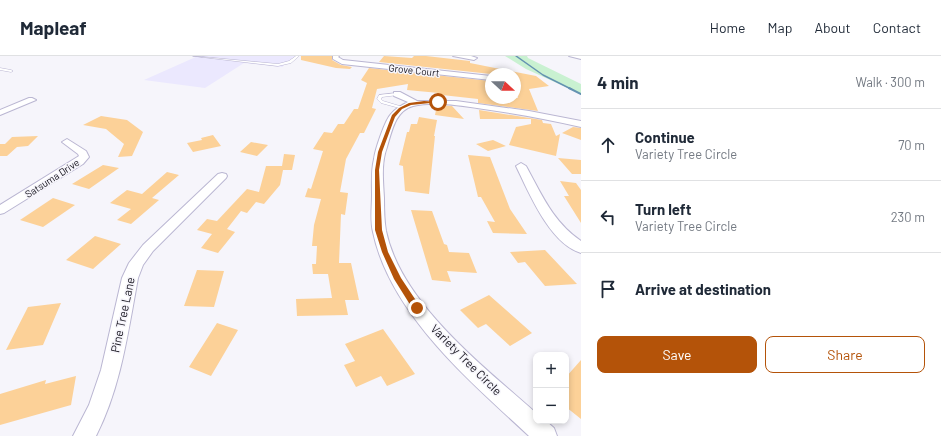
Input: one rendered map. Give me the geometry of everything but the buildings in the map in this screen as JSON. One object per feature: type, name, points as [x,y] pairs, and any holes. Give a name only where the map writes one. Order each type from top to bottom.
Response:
[{"type":"street","points":[[456,56],[474,58]]},
{"type":"street","points":[[572,56],[581,57]]},
{"type":"street","name":"Grove Court","points":[[337,58],[350,63],[400,65],[485,77]]},
{"type":"street","points":[[397,94],[416,103]]},
{"type":"street","points":[[0,113],[32,100]]},
{"type":"street","points":[[402,108],[424,102],[456,103],[529,113],[581,124]]},
{"type":"street","name":"Variety Tree Circle","points":[[402,108],[393,116],[380,152],[377,170],[378,230],[385,252],[398,279],[417,308],[439,336],[480,377],[546,436]]},
{"type":"street","name":"Satsuma Drive","points":[[0,210],[79,162],[84,157],[83,153],[68,142]]},
{"type":"street","points":[[521,166],[549,219],[567,238],[581,248]]},
{"type":"street","name":"Pine Tree Lane","points":[[84,436],[98,410],[111,370],[130,278],[136,263],[148,248],[222,176]]},
{"type":"lane","points":[[194,56],[278,65],[290,62],[298,56]]},
{"type":"lane","points":[[0,69],[11,71]]},
{"type":"lane","points":[[397,94],[380,96],[379,99],[382,102],[402,108]]},
{"type":"shaded area","points":[[198,56],[296,56],[282,67],[244,63],[205,88],[144,80]]},
{"type":"green space","points":[[505,56],[527,56],[528,58],[581,84],[581,94],[526,69]]},
{"type":"waterway","points":[[516,56],[543,75],[581,94]]},
{"type":"route","points":[[417,308],[398,279],[385,252],[378,230],[377,170],[380,152],[393,116],[410,104],[438,102]]}]
